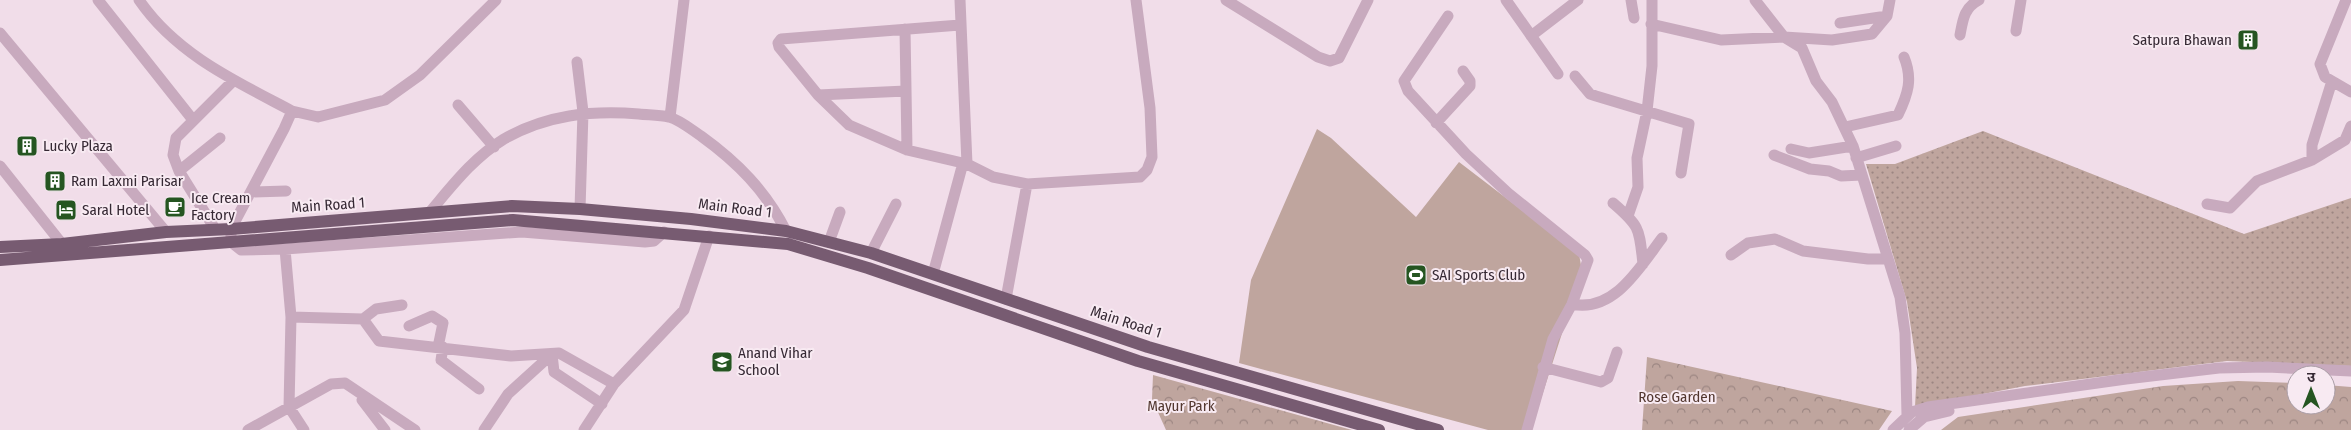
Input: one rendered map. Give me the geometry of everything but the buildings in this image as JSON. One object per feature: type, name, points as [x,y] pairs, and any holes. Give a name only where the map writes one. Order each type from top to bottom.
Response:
[{"type":"main road","name":"Main Road 1","points":[[0,260],[429,213],[512,206],[580,209],[690,219],[786,231],[871,253],[1119,338],[1438,430]]},
{"type":"main road","name":"Main Road 1","points":[[0,247],[62,244],[166,232],[215,229],[231,236],[513,220],[709,236],[797,247],[868,268],[1109,351],[1379,430]]},
{"type":"main road","points":[[1109,351],[1119,338]]},
{"type":"street","points":[[98,0],[193,120]]},
{"type":"street","points":[[139,0],[153,19],[180,45],[234,80],[292,110],[318,117],[385,100],[420,75],[496,0]]},
{"type":"street","points":[[933,274],[965,163],[960,0]]},
{"type":"street","points":[[960,25],[781,39],[778,42],[779,47],[818,95],[849,125],[906,150],[965,163],[994,177],[1027,184],[1140,177],[1148,170],[1152,157],[1150,108],[1136,0]]},
{"type":"street","points":[[1226,0],[1318,57],[1330,62],[1339,58],[1368,0]]},
{"type":"street","points":[[1506,0],[1558,74]]},
{"type":"street","points":[[1531,36],[1578,0]]},
{"type":"street","points":[[1631,0],[1634,18]]},
{"type":"street","points":[[1628,216],[1638,187],[1637,158],[1647,111],[1652,66],[1652,0]]},
{"type":"street","points":[[1755,0],[1784,37],[1802,48],[1816,81],[1832,102],[1853,146],[1900,297],[1905,333],[1906,416]]},
{"type":"street","points":[[1651,24],[1721,40],[1784,37],[1832,40],[1872,34],[1887,16],[1890,0]]},
{"type":"street","points":[[1960,35],[1965,13],[1970,5],[1979,0]]},
{"type":"street","points":[[2016,31],[2021,0]]},
{"type":"street","points":[[2346,0],[2320,64],[2325,77],[2351,92]]},
{"type":"street","points":[[670,117],[682,2]]},
{"type":"street","points":[[1448,16],[1404,81],[1408,90],[1436,123],[1508,193],[1585,255],[1587,266],[1572,304],[1553,339],[1543,367],[1526,430]]},
{"type":"street","points":[[1840,22],[1887,16]]},
{"type":"street","points":[[905,29],[906,150]]},
{"type":"street","points":[[0,33],[166,232]]},
{"type":"street","points":[[1845,127],[1898,114],[1910,85],[1904,57]]},
{"type":"street","points":[[577,62],[583,112],[580,209]]},
{"type":"street","points":[[1436,123],[1470,86],[1470,80],[1463,72]]},
{"type":"street","points":[[1575,76],[1590,94],[1689,124],[1681,173]]},
{"type":"street","points":[[215,229],[179,171],[173,155],[176,138],[234,80]]},
{"type":"street","points":[[2312,160],[2312,145],[2332,81]]},
{"type":"street","points":[[818,95],[906,91]]},
{"type":"street","points":[[458,105],[494,147]]},
{"type":"street","points":[[292,110],[231,236],[241,250],[285,249],[522,232],[654,242],[664,232]]},
{"type":"street","points":[[429,213],[472,162],[530,126],[583,112],[609,111],[670,117],[689,128],[731,158],[753,180],[778,215],[786,231]]},
{"type":"street","points":[[2207,204],[2230,208],[2257,181],[2312,160],[2345,140],[2351,128]]},
{"type":"street","points":[[179,171],[220,138]]},
{"type":"street","points":[[1791,149],[1809,153],[1853,146]]},
{"type":"street","points":[[1856,158],[1896,146]]},
{"type":"street","points":[[1774,155],[1810,169],[1829,171],[1841,176],[1862,175]]},
{"type":"street","points":[[0,166],[62,244]]},
{"type":"street","points":[[1006,299],[1027,184]]},
{"type":"street","points":[[251,192],[286,191]]},
{"type":"street","points":[[1613,203],[1628,216],[1640,232],[1643,264]]},
{"type":"street","points":[[871,253],[896,204]]},
{"type":"street","points":[[829,242],[840,212]]},
{"type":"street","points":[[584,430],[614,384],[684,310],[709,236]]},
{"type":"street","points":[[1572,304],[1584,306],[1613,296],[1630,282],[1662,238]]},
{"type":"street","points":[[1731,255],[1748,243],[1775,239],[1802,251],[1868,259],[1888,259]]},
{"type":"street","points":[[285,249],[291,317],[289,407],[304,430]]},
{"type":"street","points":[[291,317],[363,319],[376,309],[402,305]]},
{"type":"street","points":[[409,326],[432,316],[443,323],[440,347],[441,360],[479,389]]},
{"type":"street","points":[[363,319],[379,341],[511,356],[559,354],[614,384]]},
{"type":"street","points":[[1543,367],[1601,382],[1608,378],[1617,352]]},
{"type":"street","points":[[552,354],[554,372],[602,404]]},
{"type":"street","points":[[484,430],[508,394],[552,354]]},
{"type":"street","points":[[1893,430],[1906,416],[1928,407],[2126,379],[2220,368],[2267,367],[2351,371]]},
{"type":"street","points":[[1909,430],[1920,419],[1928,416],[2048,397],[2192,377],[2244,374],[2286,375]]},
{"type":"street","points":[[2336,377],[2351,378]]},
{"type":"street","points":[[248,430],[331,384],[345,384],[415,430]]},
{"type":"street","points":[[357,393],[386,430]]},
{"type":"green space","name":"SAI Sports Club","points":[[1317,129],[1331,138],[1416,217],[1459,162],[1579,254],[1582,271],[1531,430],[1488,430],[1239,363],[1251,280]]},
{"type":"green space","points":[[1983,131],[2244,234],[2351,198],[2351,366],[2227,361],[2025,386],[1915,407],[1917,368],[1907,302],[1866,164],[1895,164]]},
{"type":"green space","name":"Rose Garden","points":[[1647,357],[1892,411],[1879,430],[1642,430]]},
{"type":"green space","name":"Mayur Park","points":[[1153,375],[1352,430],[1166,430],[1152,399]]},
{"type":"green space","points":[[2238,381],[2286,383],[2286,415],[2336,415],[2336,386],[2351,387],[2351,430],[1941,430],[1958,417],[2163,386]]},
{"type":"place","name":"Satpura Bhawan","points":[[2248,40]]},
{"type":"place","name":"Lucky Plaza","points":[[27,146]]},
{"type":"place","name":"Ram Laxmi Parisar","points":[[55,181]]},
{"type":"place","name":"Ice Cream Factory","points":[[175,207]]},
{"type":"place","name":"Saral Hotel","points":[[66,210]]},
{"type":"place","name":"SAI Sports Club","points":[[1416,275]]},
{"type":"place","name":"Anand Vihar School","points":[[722,362]]}]
